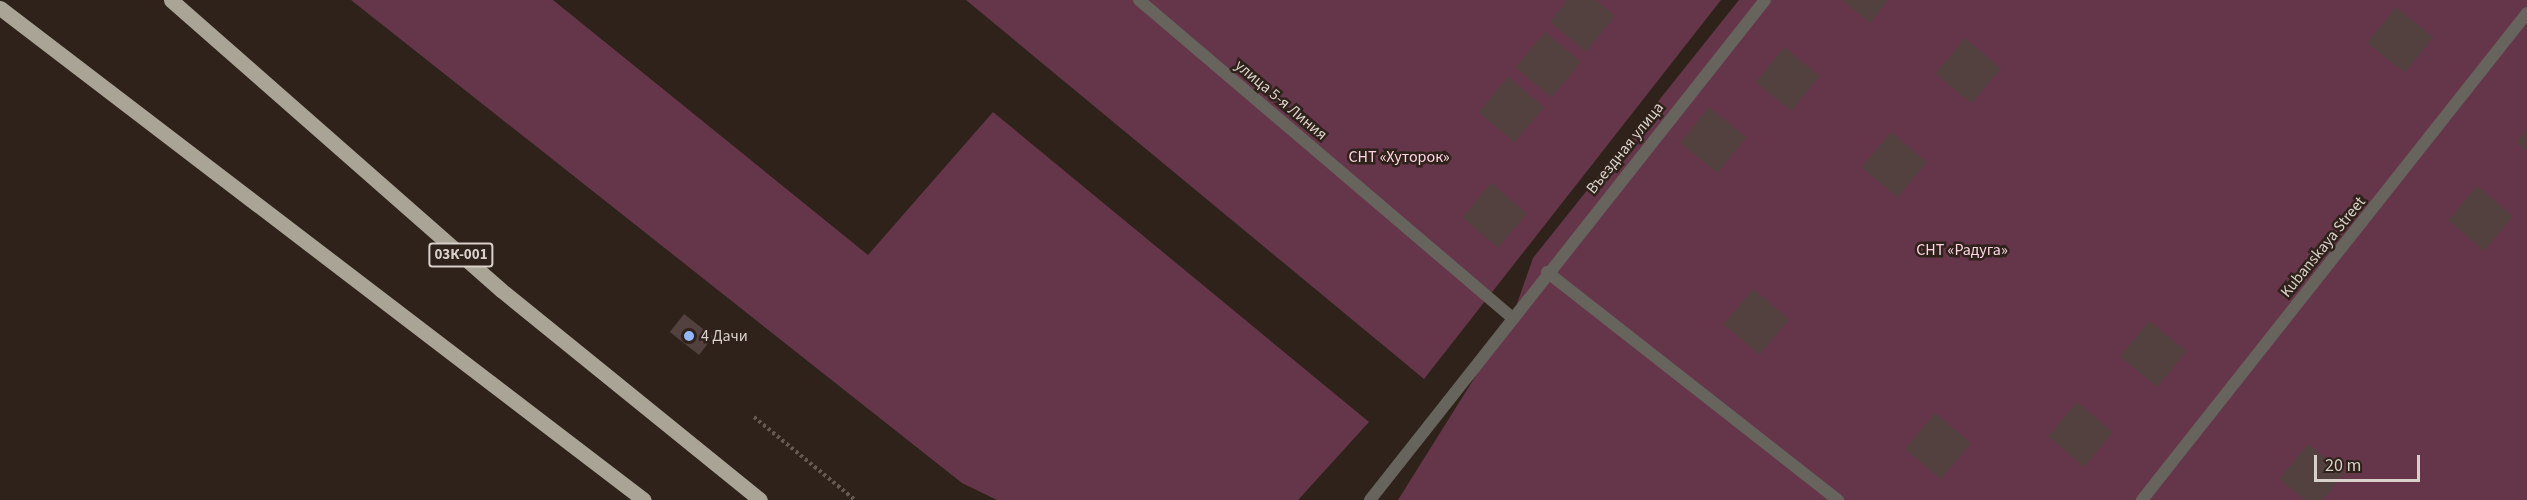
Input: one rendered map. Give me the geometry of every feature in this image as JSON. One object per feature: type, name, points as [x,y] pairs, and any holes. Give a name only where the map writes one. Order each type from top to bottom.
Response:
[{"type":"main road","name":"03К-001","points":[[171,0],[501,290],[760,500]]},
{"type":"main road","points":[[0,8],[644,500]]},
{"type":"street","name":"улица 5-я Линия","points":[[1139,0],[1512,318]]},
{"type":"street","name":"Въездная улица","points":[[1370,500],[1547,272],[1765,0]]},
{"type":"street","name":"Kubanskaya Street","points":[[2142,500],[2527,13]]},
{"type":"street","points":[[1547,272],[1838,500]]},
{"type":"path","points":[[754,417],[855,500]]},
{"type":"green space","points":[[351,0],[553,0],[868,255],[993,112],[1369,422],[1298,500],[997,500],[962,483]]},
{"type":"green space","name":"СНТ «Хуторок»","points":[[966,0],[1721,0],[1424,379]]},
{"type":"green space","name":"СНТ «Радуга»","points":[[1739,0],[2527,0],[2527,500],[1398,500],[1512,318],[1533,258]]},
{"type":"building","points":[[1567,0],[1596,0],[1615,16],[1586,52],[1550,22]]},
{"type":"building","points":[[1842,0],[1888,0],[1870,23]]},
{"type":"building","points":[[2396,7],[2433,37],[2404,73],[2367,43]]},
{"type":"building","points":[[1545,32],[1581,62],[1551,97],[1515,67]]},
{"type":"building","points":[[1965,38],[2001,68],[1971,103],[1935,73]]},
{"type":"building","points":[[1784,47],[1820,76],[1791,111],[1756,82]]},
{"type":"building","points":[[1508,77],[1544,107],[1514,142],[1478,112]]},
{"type":"building","points":[[1709,107],[1746,137],[1717,173],[1680,143]]},
{"type":"building","points":[[2527,128],[2527,151],[2516,142]]},
{"type":"building","points":[[1891,132],[1927,162],[1897,197],[1861,167]]},
{"type":"building","points":[[1491,183],[1527,213],[1498,248],[1462,217]]},
{"type":"building","points":[[2477,186],[2513,216],[2484,251],[2448,220]]},
{"type":"building","points":[[1753,289],[1789,319],[1759,354],[1723,324]]},
{"type":"building","points":[[684,314],[713,337],[699,355],[670,332]]},
{"type":"building","points":[[2149,321],[2186,351],[2157,387],[2120,357]]},
{"type":"building","points":[[2077,402],[2113,432],[2084,467],[2048,436]]},
{"type":"building","points":[[1935,413],[1971,443],[1941,479],[1905,449]]},
{"type":"building","points":[[2308,444],[2344,473],[2323,500],[2305,500],[2279,479]]},
{"type":"place","name":"4 Дачи","points":[[689,336]]}]
